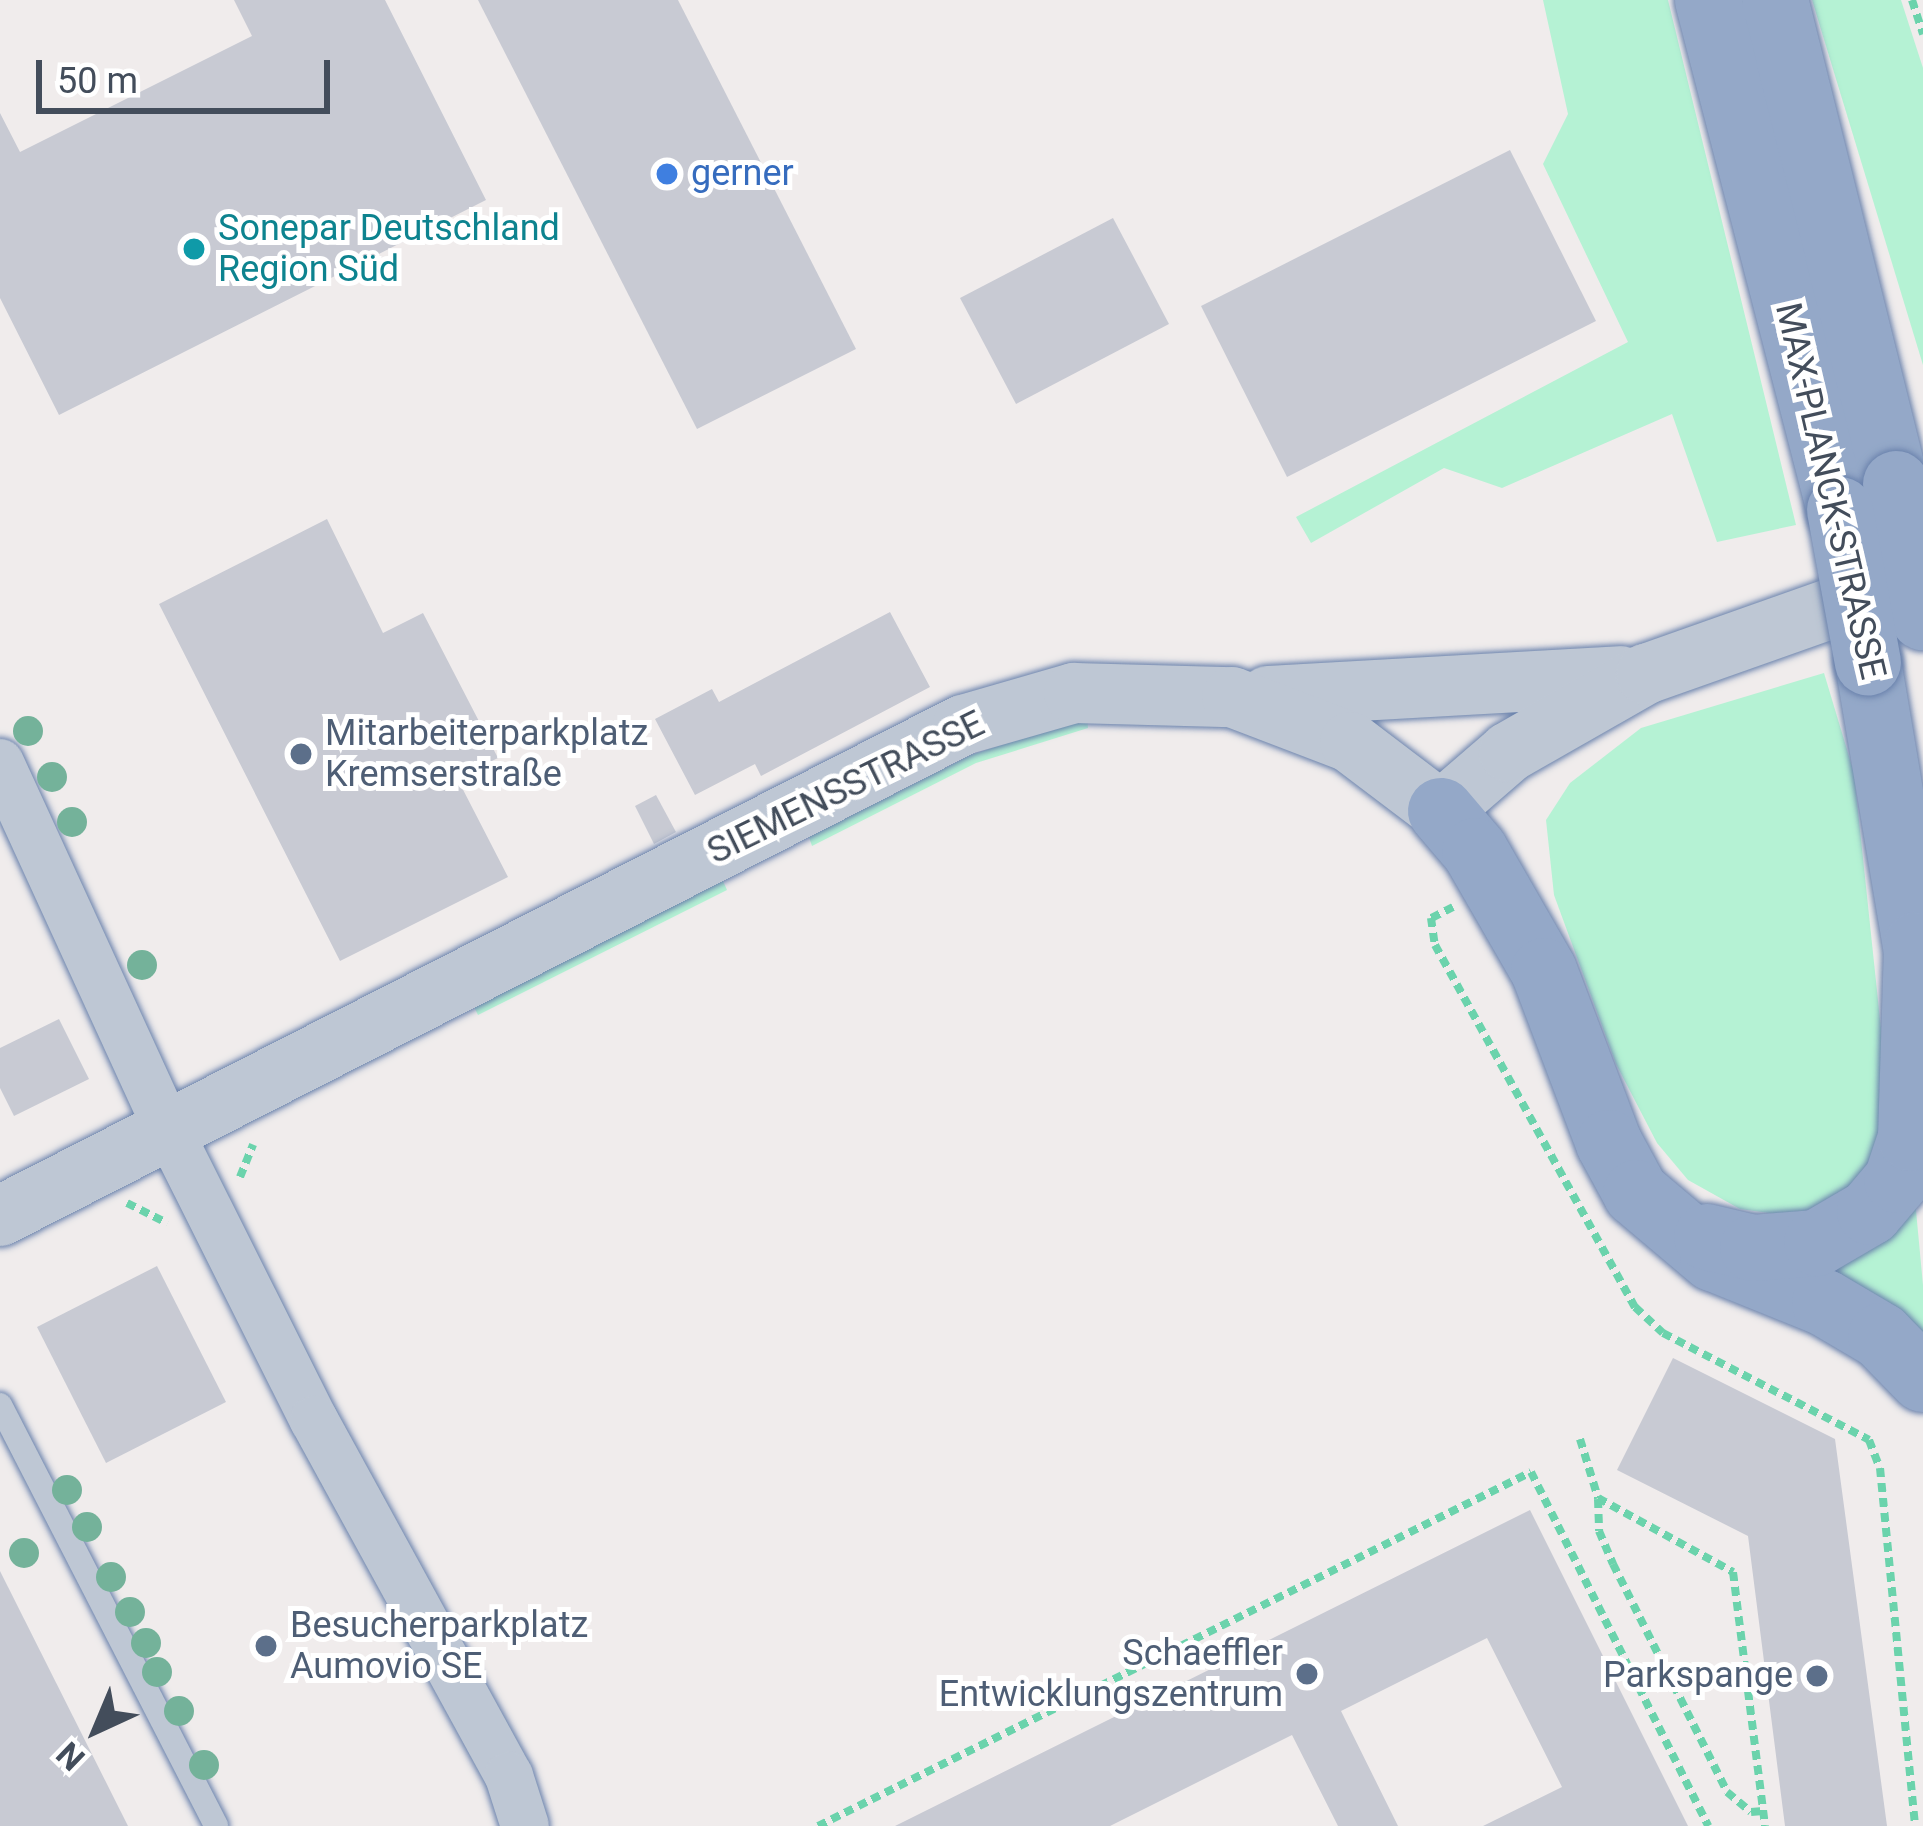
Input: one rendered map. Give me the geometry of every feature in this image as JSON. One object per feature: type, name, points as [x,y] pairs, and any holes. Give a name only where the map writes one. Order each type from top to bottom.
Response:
[{"type":"highway","name":"MAX-PLANCK-STRASSE","points":[[1708,0],[1868,497],[1923,617]]},
{"type":"highway","name":"MAX-PLANCK-STRASSE","points":[[1676,1230],[1753,1248],[1817,1243],[1870,1212],[1898,1180],[1911,1138],[1920,966],[1868,662],[1868,497],[1775,0]]},
{"type":"highway","points":[[1442,811],[1475,851],[1544,971],[1636,1193],[1676,1230],[1743,1273],[1844,1314],[1923,1379]]},
{"type":"street","points":[[1442,811],[1509,752],[1646,674],[1923,576]]},
{"type":"street","points":[[1232,697],[1646,674]]},
{"type":"street","name":"SIEMENSSTRASSE","points":[[0,1216],[167,1126],[963,725],[1074,693],[1232,697],[1350,742],[1442,811]]},
{"type":"street","points":[[0,763],[167,1126],[314,1420],[509,1776],[525,1826]]},
{"type":"lane","points":[[0,1406],[216,1826]]},
{"type":"path","points":[[1912,0],[1923,34]]},
{"type":"path","points":[[1442,887],[1457,905],[1431,918],[1435,945],[1635,1307],[1664,1333],[1869,1440],[1880,1468],[1915,1826]]},
{"type":"path","points":[[150,1211],[246,1175],[265,1124]]},
{"type":"path","points":[[1580,1439],[1598,1498],[1599,1531],[1703,1746],[1727,1792],[1751,1812],[1763,1810]]},
{"type":"path","points":[[818,1826],[1531,1472],[1708,1826]]},
{"type":"path","points":[[1598,1498],[1733,1572],[1765,1826]]},
{"type":"green space","points":[[1543,0],[1668,0],[1796,525],[1717,542],[1672,414],[1502,488],[1444,468],[1311,543],[1296,517],[1628,342],[1543,164],[1568,114]]},
{"type":"green space","points":[[1812,0],[1901,0],[1923,68],[1923,365]]},
{"type":"green space","points":[[1824,673],[1854,773],[1890,1114],[1861,1180],[1829,1206],[1784,1215],[1740,1209],[1688,1180],[1657,1143],[1616,1064],[1554,895],[1546,820],[1570,783],[1641,728]]},
{"type":"green space","points":[[1087,717],[1088,728],[976,763],[812,846],[809,837],[971,755]]},
{"type":"green space","points":[[723,881],[727,890],[478,1015],[474,1007]]},
{"type":"green space","points":[[1915,1200],[1923,1285],[1923,1353],[1807,1255]]},
{"type":"building","name":"Sonepar Deutschland Region Süd","points":[[234,0],[385,0],[486,200],[59,415],[0,298],[0,113],[20,152],[252,36]]},
{"type":"building","name":"gerner","points":[[478,0],[678,0],[856,349],[697,429]]},
{"type":"building","points":[[1510,150],[1596,321],[1287,477],[1201,306]]},
{"type":"building","points":[[1113,218],[1169,324],[1016,404],[960,298]]},
{"type":"building","points":[[327,519],[383,633],[423,613],[498,758],[457,778],[508,877],[340,961],[159,604]]},
{"type":"building","points":[[890,612],[930,687],[761,776],[755,764],[695,795],[655,719],[712,689],[719,702]]},
{"type":"building","points":[[656,795],[676,832],[654,844],[635,806]]},
{"type":"building","points":[[59,1019],[89,1079],[14,1116],[0,1088],[0,1048]]},
{"type":"building","points":[[157,1266],[226,1402],[106,1463],[37,1327]]},
{"type":"building","name":"Parkspange","points":[[1673,1358],[1835,1439],[1887,1826],[1785,1826],[1748,1536],[1617,1470]]},
{"type":"building","name":"Schaeffler Entwicklungszentrum","points":[[1530,1510],[1688,1826],[1483,1826],[1562,1787],[1487,1638],[1341,1711],[1398,1826],[1338,1826],[1292,1735],[1110,1826],[895,1826]]},
{"type":"building","points":[[0,1571],[128,1826],[0,1826]]},
{"type":"place","name":"gerner","points":[[667,174]]},
{"type":"place","name":"Sonepar Deutschland Region Süd","points":[[194,249]]},
{"type":"place","name":"Mitarbeiterparkplatz Kremserstraße","points":[[301,754]]},
{"type":"place","name":"Besucherparkplatz Aumovio SE","points":[[266,1646]]},
{"type":"place","name":"Schaeffler Entwicklungszentrum","points":[[1307,1674]]},
{"type":"place","name":"Parkspange","points":[[1817,1676]]}]
